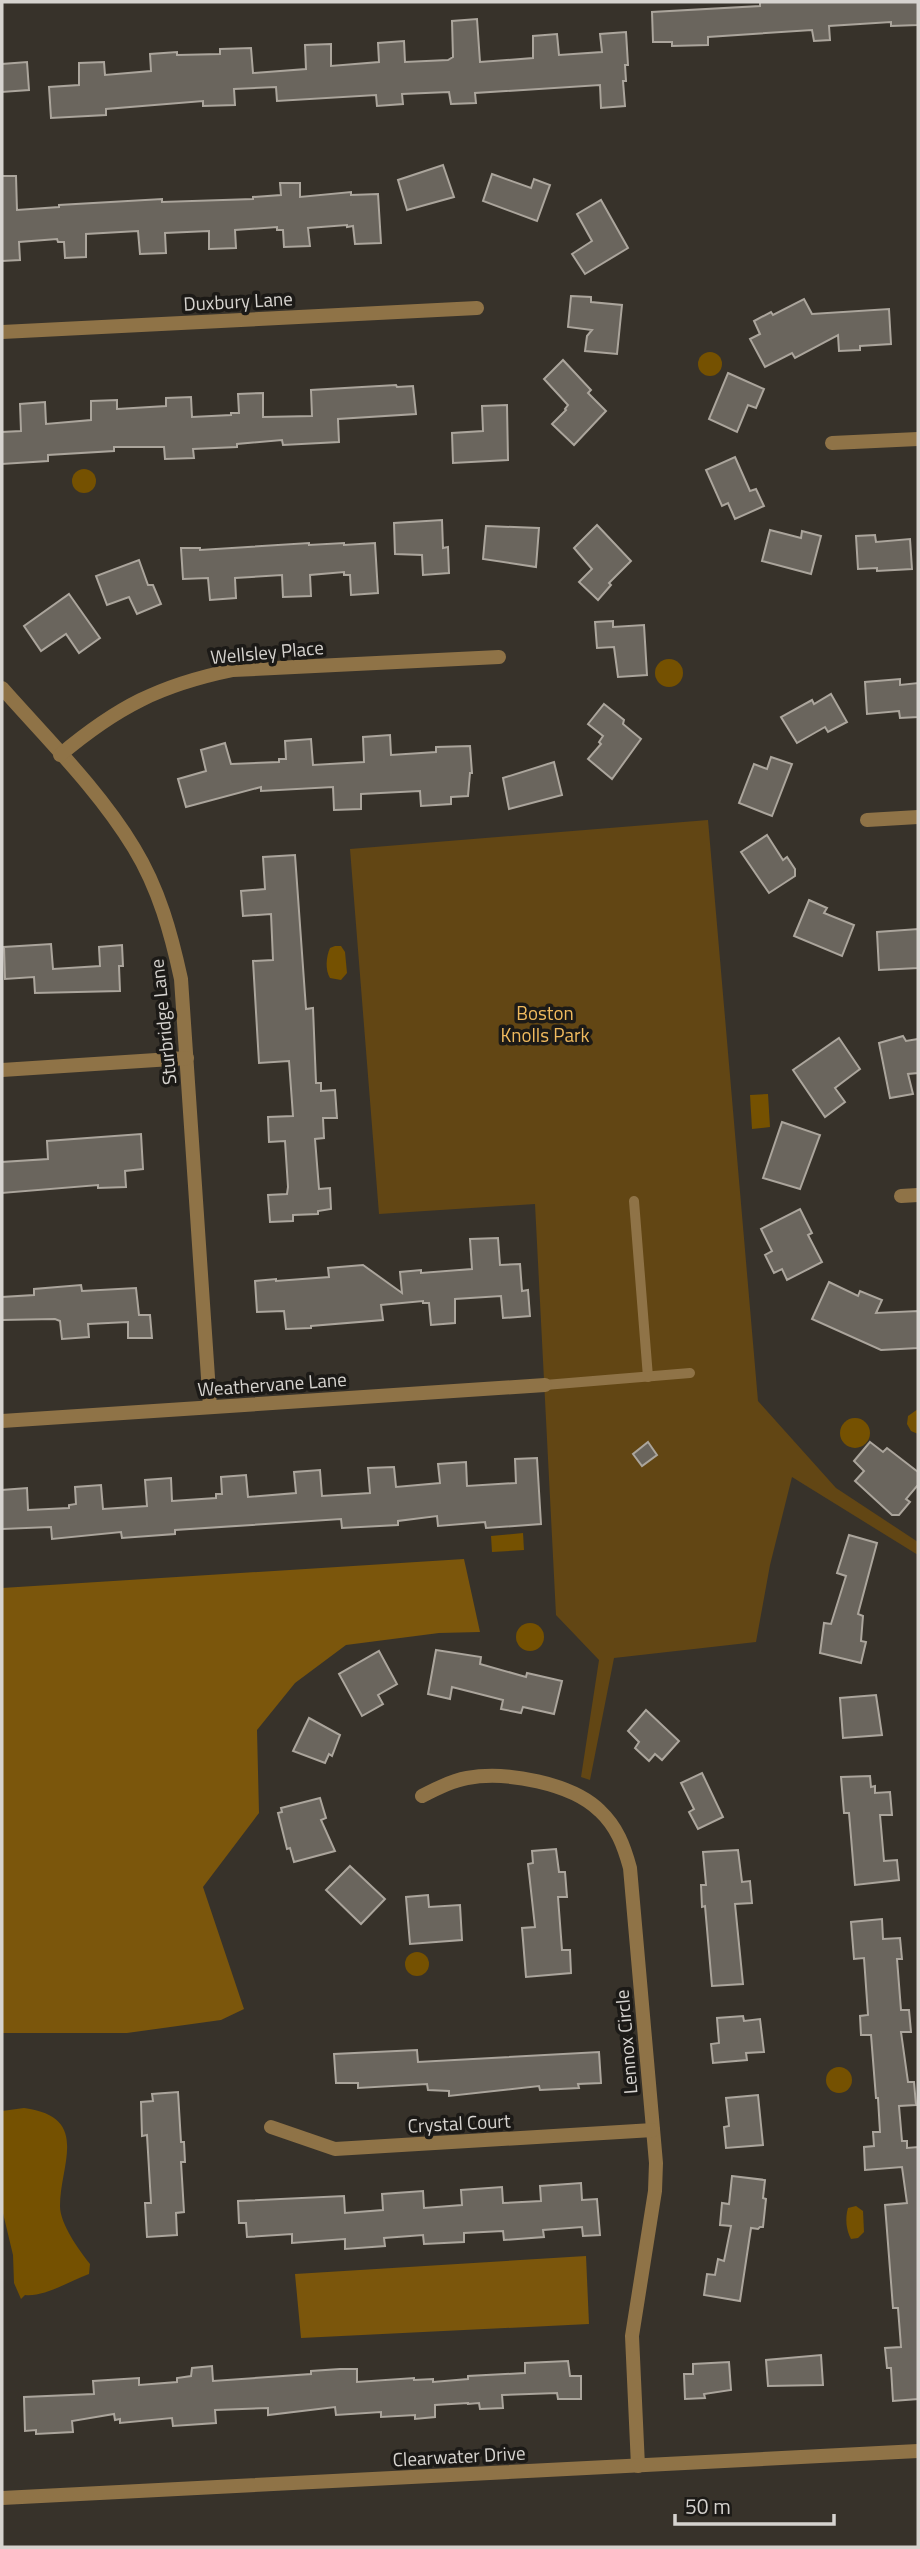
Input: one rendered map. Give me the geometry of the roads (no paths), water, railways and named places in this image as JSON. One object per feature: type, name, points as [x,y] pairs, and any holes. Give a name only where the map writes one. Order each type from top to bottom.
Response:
[{"type":"street","name":"Duxbury Lane","points":[[2,332],[477,308]]},
{"type":"street","points":[[832,443],[918,439]]},
{"type":"street","name":"Wellsley Place","points":[[60,755],[93,726],[126,706],[195,678],[233,670],[499,657]]},
{"type":"street","name":"Sturbridge Lane","points":[[2,688],[110,813],[135,849],[158,894],[172,936],[181,979],[210,1407]]},
{"type":"street","points":[[866,820],[918,817]]},
{"type":"street","points":[[2,1070],[187,1058]]},
{"type":"street","points":[[901,1196],[918,1195]]},
{"type":"street","name":"Weathervane Lane","points":[[2,1421],[545,1385]]},
{"type":"street","name":"Lennox Circle","points":[[422,1796],[443,1785],[469,1778],[503,1777],[534,1782],[570,1791],[582,1797],[614,1827],[624,1846],[630,1868],[656,2163],[655,2191],[632,2336],[638,2466]]},
{"type":"street","name":"Crystal Court","points":[[271,2127],[335,2149],[653,2130]]},
{"type":"street","name":"Clearwater Drive","points":[[2,2498],[918,2451]]},
{"type":"lane","points":[[634,1201],[648,1377]]},
{"type":"lane","points":[[545,1385],[690,1373]]},
{"type":"park label","name":"Boston Knolls Park","points":[[545,1024]]}]
